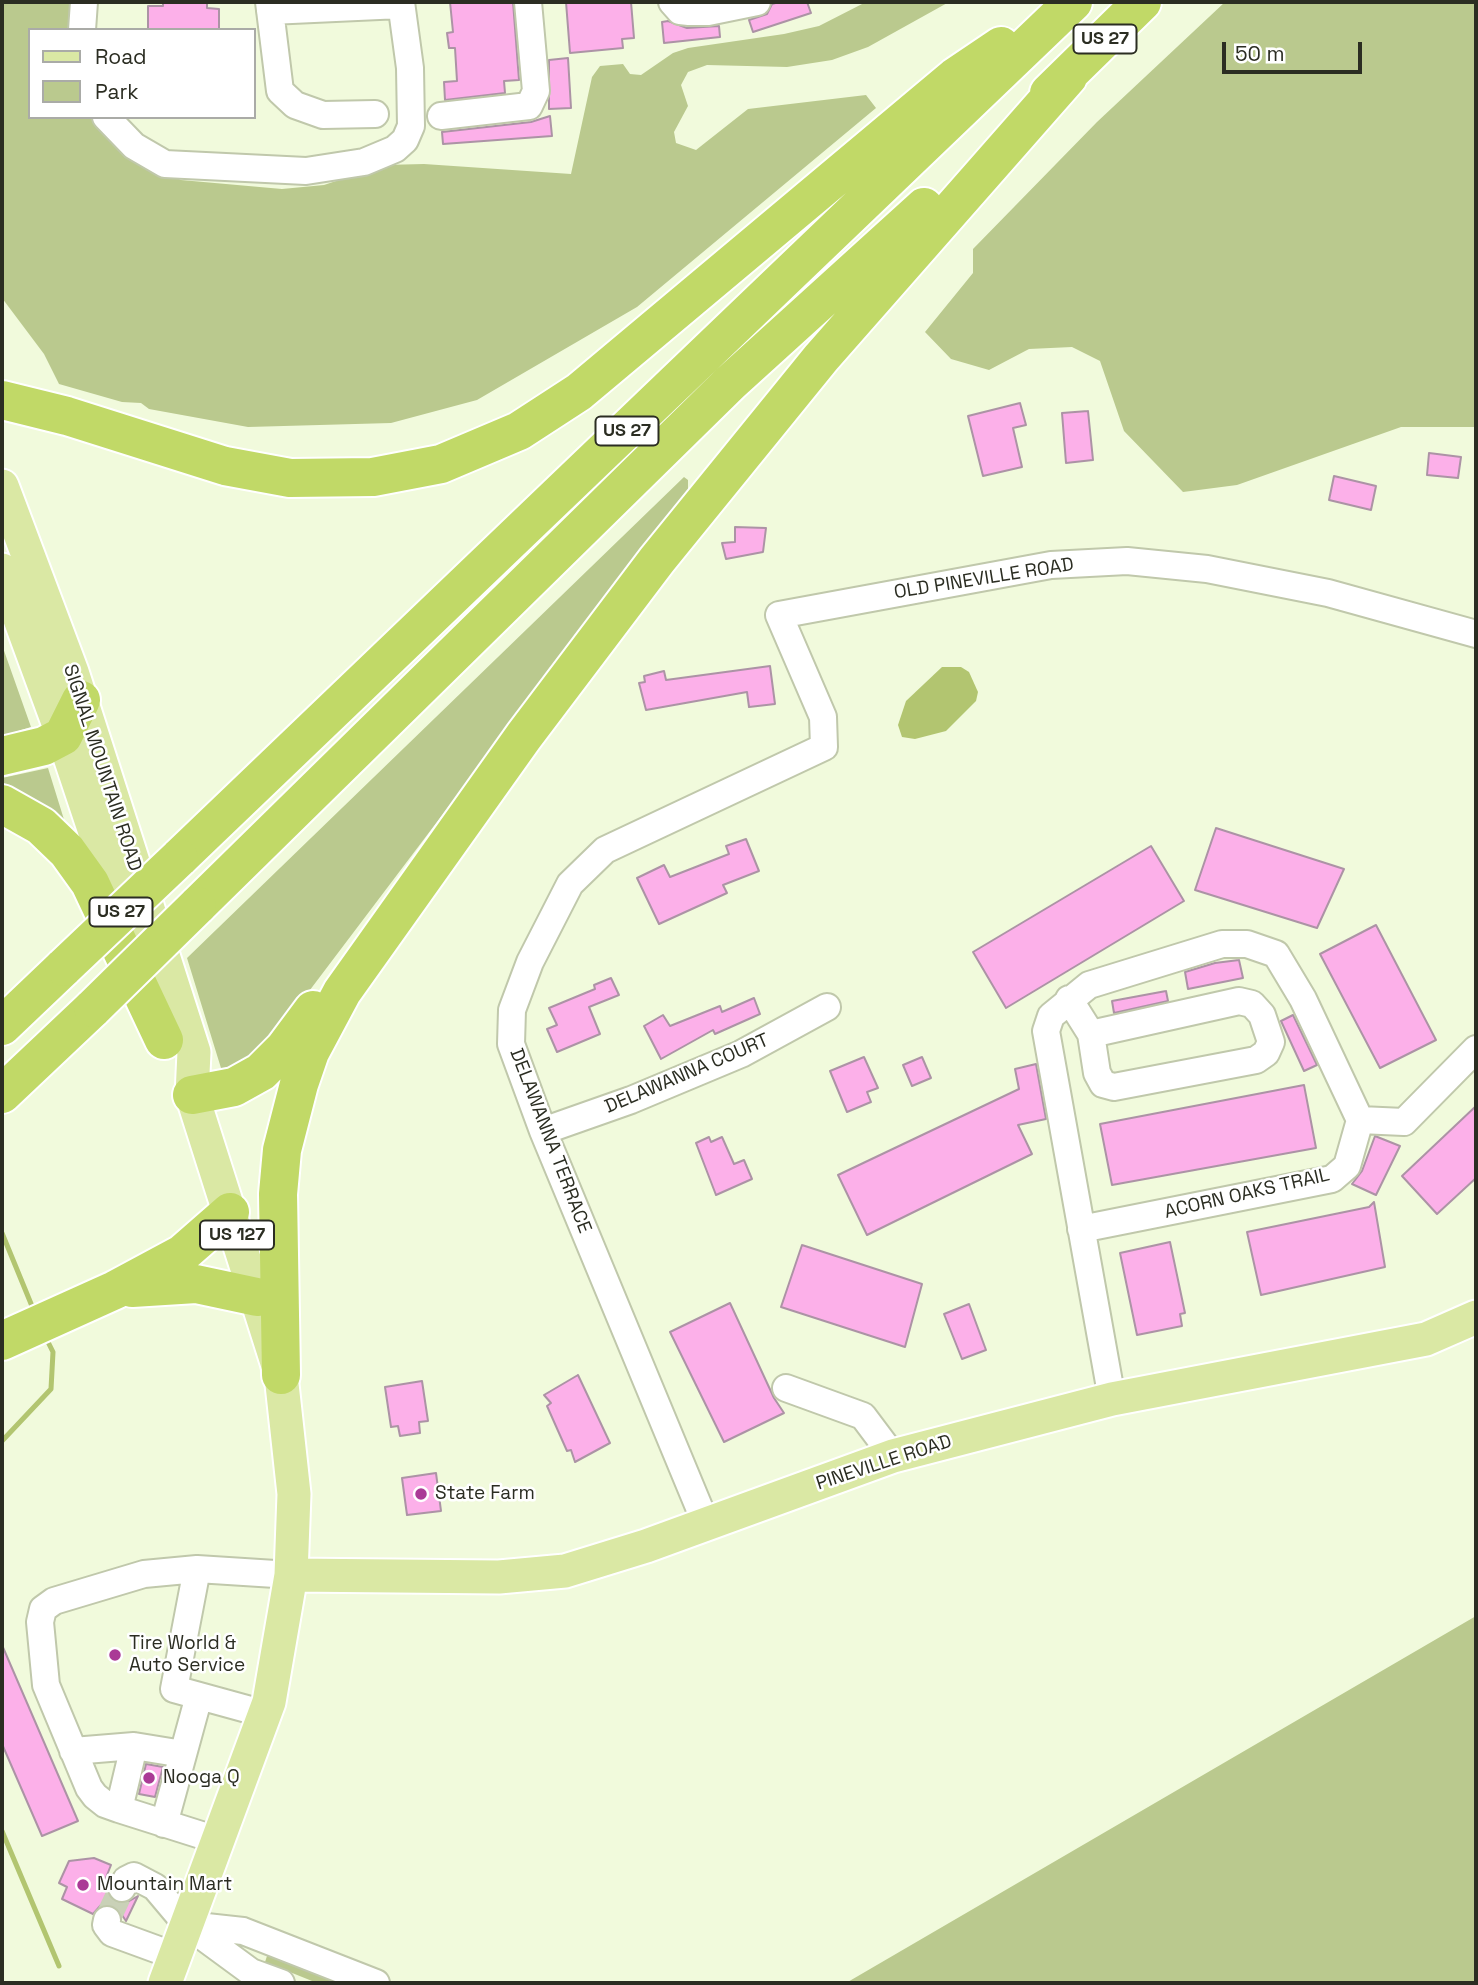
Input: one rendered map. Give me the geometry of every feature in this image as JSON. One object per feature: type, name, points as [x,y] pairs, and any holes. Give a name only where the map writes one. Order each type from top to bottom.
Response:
[{"type":"highway","points":[[2,400],[67,416],[225,466],[290,478],[373,477],[441,464],[484,447],[546,416],[579,392],[955,77],[1067,2]]},
{"type":"highway","name":"US 27","points":[[2,1026],[1073,2]]},
{"type":"highway","name":"US 27","points":[[2,1094],[730,383],[1068,76],[1142,2]]},
{"type":"highway","points":[[281,1375],[278,1194],[285,1139],[299,1084],[325,1021],[342,992],[459,825],[590,647],[738,458],[906,260],[1068,76]]},
{"type":"highway","points":[[2,756],[44,746],[63,736],[81,700]]},
{"type":"highway","points":[[2,804],[41,826],[67,851],[90,883],[164,1040]]},
{"type":"highway","points":[[192,1095],[234,1087],[273,1062],[459,825]]},
{"type":"highway","points":[[2,1341],[116,1290],[181,1254],[230,1212]]},
{"type":"highway","points":[[116,1290],[196,1284],[257,1297]]},
{"type":"main road","name":"SIGNAL MOUNTAIN ROAD","points":[[2,486],[81,700],[194,1052],[192,1095],[281,1375],[294,1494],[292,1575],[265,1714],[220,1841],[170,1969]]},
{"type":"main road","name":"SIGNAL MOUNTAIN ROAD","points":[[2,570],[63,736],[164,1040]]},
{"type":"main road","name":"US 127","points":[[164,1040],[171,1060],[192,1095]]},
{"type":"main road","name":"PINEVILLE ROAD","points":[[292,1575],[499,1577],[565,1571],[706,1524],[893,1456],[1112,1399],[1426,1339],[1476,1317]]},
{"type":"street","points":[[82,28],[83,2]]},
{"type":"street","points":[[441,116],[529,106],[536,91],[528,2]]},
{"type":"street","points":[[672,2],[680,11],[708,12],[757,2]]},
{"type":"street","points":[[108,119],[134,146],[165,164],[326,170],[364,162],[394,149],[405,140],[412,112],[401,3],[270,6],[279,91],[295,105],[323,115],[375,114]]},
{"type":"street","name":"OLD PINEVILLE ROAD","points":[[779,615],[1051,565],[1127,561],[1206,569],[1328,593],[1476,634]]},
{"type":"street","name":"DELAWANNA TERRACE","points":[[706,1524],[543,1131],[511,1044],[512,1010],[530,962],[570,884],[605,850],[824,747],[823,717],[779,615]]},
{"type":"street","points":[[1112,1399],[1046,1031],[1051,1017],[1069,999],[1089,985],[1222,944],[1247,944],[1276,954],[1303,999],[1360,1120],[1405,1122],[1476,1049]]},
{"type":"street","points":[[1069,999],[1091,1034],[1097,1073],[1103,1084],[1114,1087],[1256,1060],[1266,1053],[1271,1042],[1262,1015],[1252,1004],[1240,1001],[1091,1034]]},
{"type":"street","name":"DELAWANNA COURT","points":[[543,1131],[631,1100],[741,1055],[827,1007]]},
{"type":"street","name":"ACORN OAKS TRAIL","points":[[1081,1229],[1332,1179],[1347,1166],[1360,1120]]},
{"type":"street","points":[[786,1388],[863,1416],[893,1456]]},
{"type":"street","points":[[220,1841],[105,1804],[95,1796],[46,1685],[40,1622],[43,1609],[54,1601],[144,1574],[197,1569],[292,1575]]},
{"type":"street","points":[[197,1569],[174,1689],[265,1714]]},
{"type":"street","points":[[164,1824],[199,1696]]},
{"type":"street","points":[[73,1751],[134,1746],[183,1754]]},
{"type":"street","points":[[119,1809],[134,1746]]},
{"type":"street","points":[[122,1888],[125,1880],[134,1877],[155,1887],[187,1925],[251,1972],[281,1983]]},
{"type":"street","points":[[107,1920],[106,1925],[112,1933],[170,1969]]},
{"type":"street","points":[[187,1925],[243,1931],[376,1983]]},
{"type":"green space","points":[[2,2],[69,2],[69,28],[28,28],[28,119],[96,119],[119,149],[181,180],[282,189],[324,185],[384,165],[424,164],[571,174],[592,77],[600,66],[623,64],[630,74],[641,75],[673,53],[688,48],[819,26],[866,2],[949,2],[868,47],[832,60],[787,67],[707,65],[688,72],[681,85],[688,106],[674,132],[676,143],[696,150],[748,109],[866,95],[876,108],[637,307],[477,400],[391,423],[248,427],[149,409],[141,403],[122,402],[59,384],[44,354],[2,298]]},
{"type":"green space","points":[[1225,2],[1476,2],[1476,427],[1401,427],[1237,485],[1183,492],[1124,431],[1100,361],[1072,347],[1029,349],[989,370],[951,359],[925,332],[973,273],[973,249],[1097,122]]},
{"type":"green space","points":[[684,477],[688,480],[688,490],[257,1060],[225,1081],[187,958]]},
{"type":"green space","points":[[2,645],[31,727],[2,736]]},
{"type":"green space","points":[[48,768],[66,826],[2,785],[2,778]]},
{"type":"green space","points":[[1476,1616],[1476,1983],[846,1983]]},
{"type":"green space","points":[[269,1950],[353,1983],[317,1983],[265,1962]]},
{"type":"shaded area","points":[[942,667],[961,667],[969,672],[978,692],[976,701],[946,731],[915,739],[902,737],[898,725],[906,701]]},
{"type":"building","points":[[163,2],[207,2],[207,8],[219,9],[219,28],[148,28],[148,6],[163,6]]},
{"type":"building","points":[[450,2],[513,2],[519,80],[504,81],[505,93],[445,100],[444,82],[457,81],[455,48],[449,48],[447,33],[453,32]]},
{"type":"building","points":[[566,2],[631,2],[634,38],[622,39],[623,48],[570,53]]},
{"type":"building","points":[[807,2],[811,13],[753,32],[749,20],[767,14],[772,4]]},
{"type":"building","points":[[668,21],[687,28],[719,26],[720,37],[664,43],[662,22]]},
{"type":"building","points":[[568,58],[571,108],[549,109],[549,60]]},
{"type":"building","points":[[550,116],[552,136],[443,144],[442,132],[531,122]]},
{"type":"building","points":[[1020,403],[1026,425],[1013,428],[1022,467],[983,476],[968,416]]},
{"type":"building","points":[[1088,411],[1093,460],[1066,463],[1062,413]]},
{"type":"building","points":[[1429,453],[1461,457],[1458,478],[1427,475]]},
{"type":"building","points":[[1334,476],[1376,486],[1371,510],[1329,500]]},
{"type":"building","points":[[735,527],[766,528],[763,552],[726,559],[722,543],[735,542]]},
{"type":"building","points":[[770,666],[775,704],[749,707],[747,692],[646,710],[639,683],[645,682],[644,676],[664,671],[666,680]]},
{"type":"building","points":[[1216,828],[1344,869],[1317,928],[1195,890]]},
{"type":"building","points":[[746,839],[759,871],[723,885],[727,893],[659,924],[637,878],[664,865],[670,877],[729,854],[726,846]]},
{"type":"building","points":[[1151,846],[1184,901],[1006,1008],[973,952]]},
{"type":"building","points":[[1376,925],[1436,1040],[1380,1068],[1320,954]]},
{"type":"building","points":[[1239,960],[1243,978],[1188,989],[1185,972],[1215,963]]},
{"type":"building","points":[[611,978],[619,995],[589,1007],[600,1034],[557,1052],[547,1029],[557,1025],[549,1008],[595,989],[594,985]]},
{"type":"building","points":[[1166,991],[1168,1001],[1114,1013],[1112,1001]]},
{"type":"building","points":[[754,998],[760,1014],[715,1034],[713,1030],[661,1059],[644,1026],[663,1015],[670,1026],[720,1006],[722,1012]]},
{"type":"building","points":[[1293,1015],[1317,1065],[1304,1071],[1281,1021]]},
{"type":"building","points":[[864,1057],[878,1088],[867,1092],[871,1102],[847,1112],[830,1071]]},
{"type":"building","points":[[922,1057],[931,1078],[912,1086],[903,1065]]},
{"type":"building","points":[[1036,1064],[1046,1119],[1018,1125],[1032,1154],[867,1235],[838,1175],[1019,1089],[1015,1069]]},
{"type":"building","points":[[1304,1085],[1316,1148],[1112,1185],[1100,1124]]},
{"type":"building","points":[[1476,1106],[1476,1178],[1437,1214],[1402,1176]]},
{"type":"building","points":[[1375,1136],[1400,1146],[1376,1195],[1352,1184],[1362,1171]]},
{"type":"building","points":[[709,1137],[711,1142],[722,1137],[734,1164],[744,1160],[752,1179],[716,1195],[696,1143]]},
{"type":"building","points":[[1374,1202],[1385,1267],[1261,1295],[1247,1232],[1369,1207]]},
{"type":"building","points":[[1170,1242],[1185,1313],[1180,1314],[1182,1326],[1137,1335],[1120,1253]]},
{"type":"building","points":[[802,1245],[922,1284],[905,1347],[781,1307]]},
{"type":"building","points":[[730,1303],[774,1398],[784,1413],[724,1442],[670,1332]]},
{"type":"building","points":[[969,1304],[986,1350],[962,1359],[944,1314]]},
{"type":"building","points":[[578,1375],[610,1443],[575,1462],[571,1450],[567,1451],[547,1406],[551,1403],[544,1395]]},
{"type":"building","points":[[422,1381],[428,1421],[419,1422],[420,1433],[400,1436],[398,1426],[391,1427],[385,1387]]},
{"type":"building","name":"State Farm","points":[[436,1473],[441,1511],[407,1515],[402,1478]]},
{"type":"building","points":[[2,1645],[78,1821],[42,1836],[2,1744]]},
{"type":"building","points":[[146,1764],[163,1767],[155,1797],[139,1794]]},
{"type":"building","name":"Mountain Mart","points":[[94,1858],[111,1865],[105,1880],[108,1881],[109,1896],[114,1902],[124,1904],[138,1896],[126,1921],[118,1909],[111,1905],[101,1905],[93,1914],[62,1899],[67,1887],[59,1883],[69,1861]]},
{"type":"waterway","points":[[2,1233],[34,1311]]},
{"type":"waterway","points":[[2,1441],[51,1389],[53,1352],[45,1336]]},
{"type":"waterway","points":[[2,1831],[59,1966]]},
{"type":"tunnel","points":[[107,1920],[122,1888]]},
{"type":"place","name":"State Farm","points":[[421,1494]]},
{"type":"place","name":"Tire World & Auto Service","points":[[115,1655]]},
{"type":"place","name":"Nooga Q","points":[[149,1778]]},
{"type":"place","name":"Mountain Mart","points":[[83,1885]]}]
